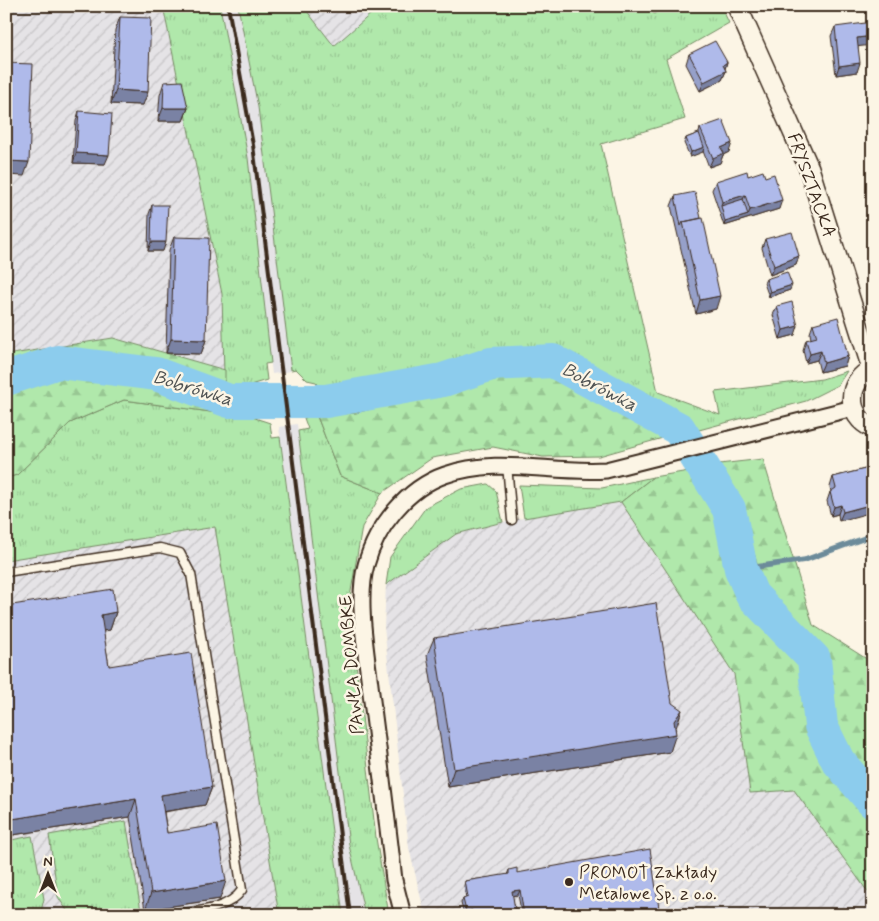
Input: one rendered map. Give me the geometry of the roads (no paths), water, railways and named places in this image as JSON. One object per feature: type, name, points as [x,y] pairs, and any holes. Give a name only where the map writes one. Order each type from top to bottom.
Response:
[{"type":"street","name":"FRYSZTACKA","points":[[737,6],[809,168],[872,369]]},
{"type":"street","points":[[872,369],[864,373],[853,389],[853,408],[863,423],[873,428]]},
{"type":"street","name":"PAWŁA DOMBKE","points":[[402,915],[394,880],[367,656],[362,586],[366,564],[382,527],[410,495],[444,475],[479,466],[507,465],[586,471],[606,470],[853,408]]},
{"type":"lane","points":[[507,465],[512,520]]},
{"type":"lane","points":[[6,572],[160,548],[180,553],[191,574],[242,890],[227,905],[167,915]]},
{"type":"waterway","name":"Bobrówka","points":[[6,379],[58,362],[156,374],[229,401],[326,401],[443,380],[491,364],[553,361],[679,429],[729,509],[741,569],[752,595],[814,659],[821,726],[838,761],[873,802]]},
{"type":"waterway","points":[[741,569],[805,560],[873,535]]},
{"type":"railway","points":[[228,6],[253,145],[350,915]]},
{"type":"place","name":"PROMOT Zakłady Metalowe Sp. z o.o.","points":[[569,882]]}]
